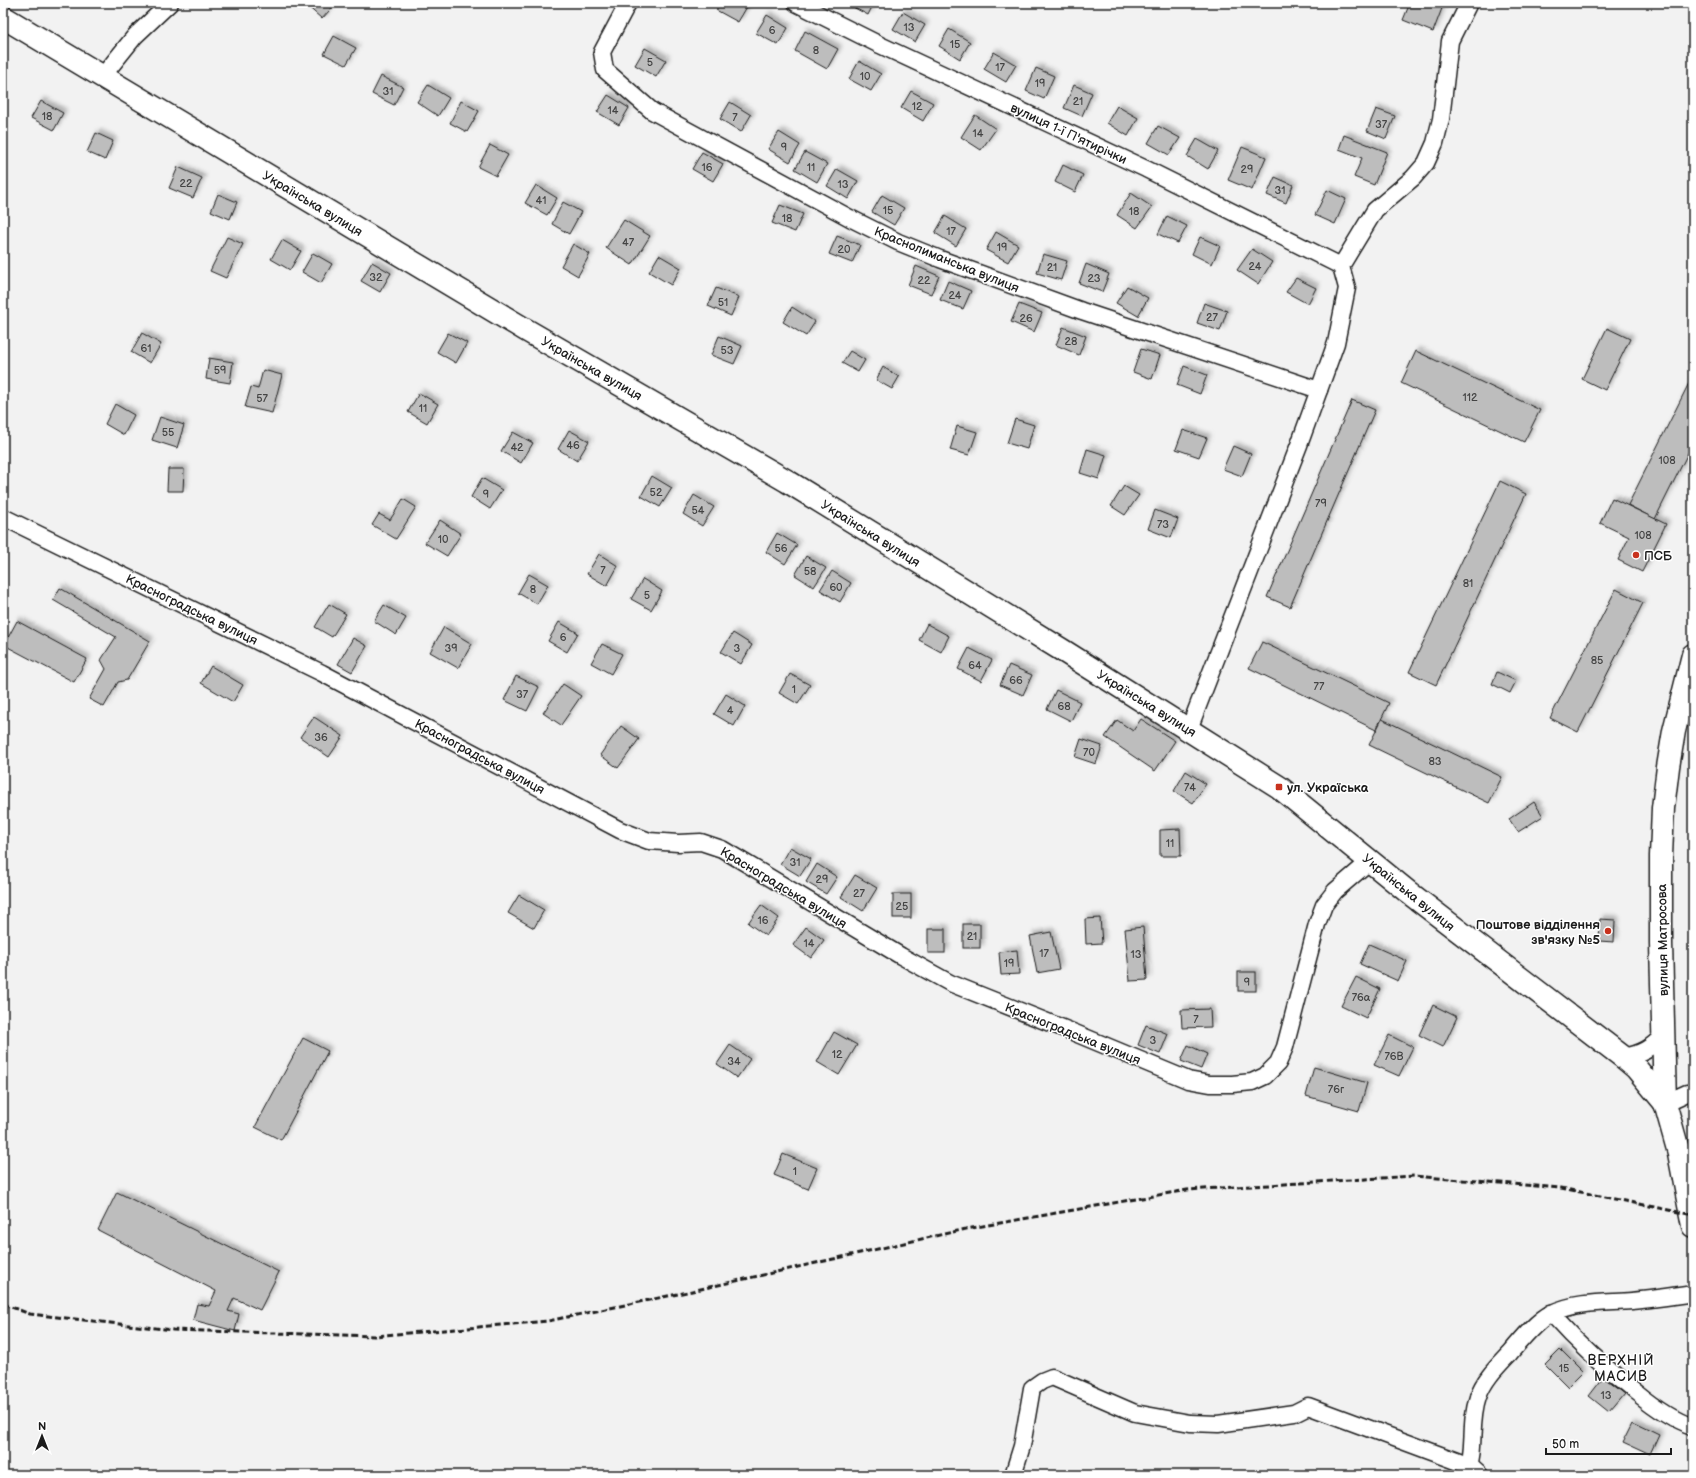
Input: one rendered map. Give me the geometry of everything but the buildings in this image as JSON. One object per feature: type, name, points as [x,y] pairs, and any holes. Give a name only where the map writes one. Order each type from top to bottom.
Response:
[{"type":"street","points":[[102,77],[135,36],[170,3]]},
{"type":"street","name":"Краснолиманська вулиця","points":[[628,3],[602,52],[605,70],[652,111],[850,218],[898,242],[940,260],[1082,311],[1319,390]]},
{"type":"street","name":"вулиця 1-ї П'ятирічки","points":[[796,3],[880,45],[1146,169],[1341,266]]},
{"type":"street","points":[[1189,729],[1336,343],[1347,288],[1341,266],[1375,210],[1413,178],[1426,163],[1441,119],[1450,42],[1469,3]]},
{"type":"street","name":"Українська вулиця","points":[[3,17],[526,330],[787,481],[1189,729],[1279,787],[1515,976],[1623,1057],[1636,1068],[1665,1103]]},
{"type":"street","name":"Красноградська вулиця","points":[[3,517],[322,673],[620,830],[649,840],[678,843],[701,842],[722,849],[901,956],[950,983],[1188,1080],[1210,1084],[1252,1082],[1265,1076],[1278,1063],[1285,1046],[1317,924],[1324,906],[1335,891],[1370,861]]},
{"type":"street","name":"вулиця Матросова","points":[[1693,655],[1674,731],[1663,808],[1661,856],[1661,943],[1665,1103],[1679,1153],[1693,1226]]},
{"type":"street","points":[[1623,1057],[1646,1050],[1656,1044],[1664,1034]]},
{"type":"street","points":[[1665,1103],[1687,1093],[1693,1092]]},
{"type":"street","points":[[1014,1475],[1022,1446],[1032,1388],[1042,1381],[1052,1378],[1135,1414],[1190,1423],[1218,1424],[1294,1413],[1308,1406],[1472,1472],[1473,1426],[1478,1398],[1487,1379],[1528,1332],[1550,1313],[1578,1304],[1601,1301],[1632,1301],[1693,1293]]},
{"type":"street","points":[[1550,1313],[1576,1342],[1610,1372],[1672,1418],[1693,1427]]},
{"type":"railway","points":[[3,1304],[30,1314],[173,1330],[374,1336],[548,1321],[692,1291],[966,1229],[1187,1190],[1414,1176],[1561,1188],[1693,1215]]},
{"type":"place","name":"ПСБ","points":[[1636,555]]},
{"type":"place","name":"ул. Україська","points":[[1279,787]]},
{"type":"place","name":"Поштове відділення зв'язку №5","points":[[1608,931]]},
{"type":"district","name":"ВЕРХНІЙ МАСИВ","points":[[1621,1368]]}]
